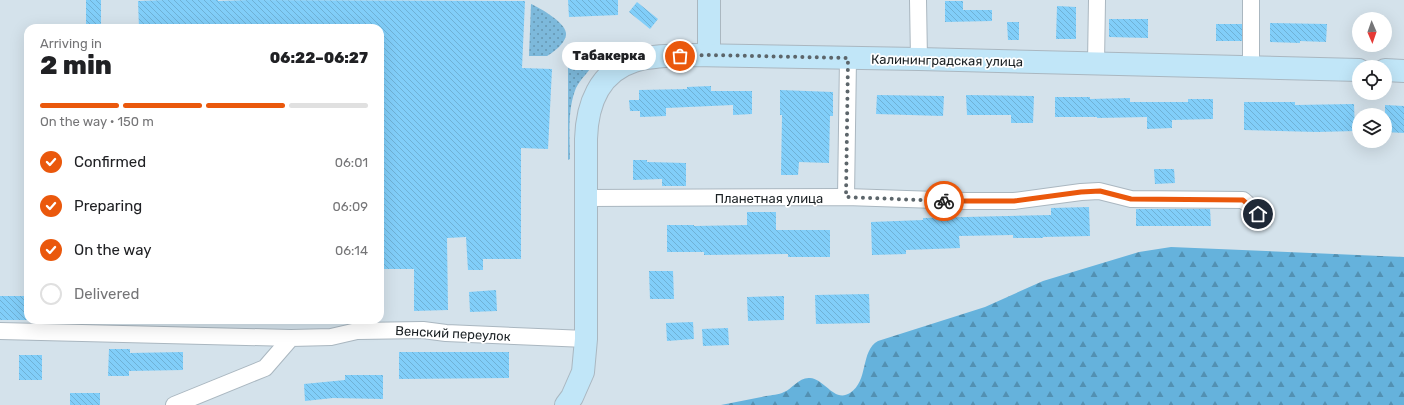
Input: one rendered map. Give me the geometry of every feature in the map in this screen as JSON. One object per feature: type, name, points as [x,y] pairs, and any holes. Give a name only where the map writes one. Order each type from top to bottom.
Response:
[{"type":"main road","points":[[709,0],[709,55]]},
{"type":"main road","name":"Калининградская улица","points":[[586,198],[586,139],[588,115],[595,95],[606,78],[621,66],[635,61],[655,57],[709,55],[1352,70]]},
{"type":"main road","points":[[1392,70],[1404,71]]},
{"type":"main road","points":[[566,405],[572,397],[583,372],[586,339],[586,198]]},
{"type":"street","points":[[918,0],[919,59]]},
{"type":"street","points":[[1096,63],[1097,0]]},
{"type":"street","points":[[1251,0],[1251,67]]},
{"type":"street","points":[[846,197],[848,58]]},
{"type":"street","name":"Планетная улица","points":[[586,198],[846,197],[1014,201],[1081,192],[1100,191],[1131,199],[1243,200],[1258,214]]},
{"type":"street","name":"Венский переулок","points":[[0,331],[291,338],[331,337],[357,331],[423,330],[446,333],[586,339]]},
{"type":"street","points":[[174,405],[265,368],[291,338]]},
{"type":"shaded area","points":[[531,4],[557,20],[565,29],[566,36],[562,43],[547,56],[529,56]]},
{"type":"shaded area","points":[[582,50],[591,53],[594,63],[578,84],[573,96],[570,114],[570,159],[568,160],[568,67],[573,57]]},
{"type":"green space","points":[[1171,247],[1404,257],[1404,405],[721,405],[780,394],[802,379],[806,378],[815,379],[839,395],[850,393],[856,388],[860,381],[869,352],[872,346],[878,341],[985,307],[1043,281],[1139,252]]},
{"type":"building","points":[[86,0],[101,0],[101,24],[86,24]]},
{"type":"building","points":[[568,0],[618,0],[618,15],[569,17]]},
{"type":"building","points":[[138,1],[525,1],[522,68],[552,69],[548,149],[521,148],[521,259],[483,259],[483,270],[468,270],[466,237],[447,238],[448,310],[414,311],[414,269],[384,269],[384,24],[139,24]]},
{"type":"building","points":[[945,1],[963,1],[963,10],[992,10],[992,21],[945,22]]},
{"type":"building","points":[[637,2],[658,19],[650,29],[629,12]]},
{"type":"building","points":[[1057,6],[1076,7],[1076,39],[1056,39]]},
{"type":"building","points":[[1109,19],[1148,19],[1148,38],[1109,37]]},
{"type":"building","points":[[1007,22],[1019,22],[1019,40],[1008,40]]},
{"type":"building","points":[[1270,23],[1327,24],[1326,42],[1270,42]]},
{"type":"building","points":[[1216,24],[1242,24],[1242,41],[1216,41]]},
{"type":"building","points":[[711,86],[711,91],[752,91],[752,114],[733,115],[733,105],[666,108],[666,116],[640,117],[640,111],[630,111],[629,100],[639,100],[639,90],[687,89],[687,87]]},
{"type":"building","points":[[780,90],[833,92],[833,116],[830,116],[829,163],[799,162],[798,175],[781,175],[782,115],[780,115]]},
{"type":"building","points":[[877,95],[944,96],[943,116],[876,114]]},
{"type":"building","points":[[966,95],[1034,96],[1033,123],[1011,123],[1011,115],[967,115]]},
{"type":"building","points":[[1055,97],[1090,97],[1090,99],[1130,98],[1130,102],[1188,102],[1188,99],[1213,99],[1213,119],[1172,120],[1172,128],[1147,129],[1147,117],[1055,117]]},
{"type":"building","points":[[1244,102],[1295,102],[1295,105],[1354,104],[1354,108],[1352,108],[1352,131],[1317,132],[1244,130]]},
{"type":"building","points":[[1385,105],[1404,106],[1404,133],[1392,132],[1392,108],[1385,108]]},
{"type":"building","points":[[633,160],[647,160],[647,162],[686,163],[686,186],[662,186],[662,179],[633,180]]},
{"type":"building","points":[[1154,169],[1174,169],[1175,183],[1155,184]]},
{"type":"building","points":[[1089,207],[1090,236],[1013,238],[1013,235],[959,236],[960,248],[906,250],[906,254],[872,255],[871,222],[923,220],[923,218],[1051,215],[1051,208]]},
{"type":"building","points":[[1136,209],[1210,209],[1211,226],[1136,226]]},
{"type":"building","points":[[747,212],[776,212],[776,230],[830,230],[830,257],[788,257],[788,254],[704,255],[704,252],[667,252],[667,225],[747,225]]},
{"type":"building","points":[[649,271],[673,271],[674,299],[650,299]]},
{"type":"building","points":[[496,290],[497,311],[470,312],[469,292]]},
{"type":"building","points":[[869,294],[870,323],[816,324],[815,295]]},
{"type":"building","points":[[0,296],[24,296],[24,320],[0,320]]},
{"type":"building","points":[[784,296],[784,320],[748,321],[747,297]]},
{"type":"building","points":[[693,322],[694,339],[667,341],[666,323]]},
{"type":"building","points":[[728,328],[729,345],[703,346],[702,329]]},
{"type":"building","points":[[109,349],[130,349],[130,353],[183,352],[183,370],[129,371],[129,376],[108,376]]},
{"type":"building","points":[[399,352],[509,352],[509,378],[399,379]]},
{"type":"building","points":[[19,355],[42,355],[42,380],[19,380]]},
{"type":"building","points":[[345,375],[383,375],[383,399],[333,398],[305,401],[304,384],[345,380]]},
{"type":"building","points":[[70,393],[100,393],[100,405],[70,405]]},
{"type":"way so far","points":[[680,56],[709,55],[848,58],[846,197],[944,201]]},
{"type":"place","name":"Табакерка","points":[[680,56]]},
{"type":"route","points":[[944,201],[1014,201],[1081,192],[1100,191],[1131,199],[1243,200],[1258,214]]}]
